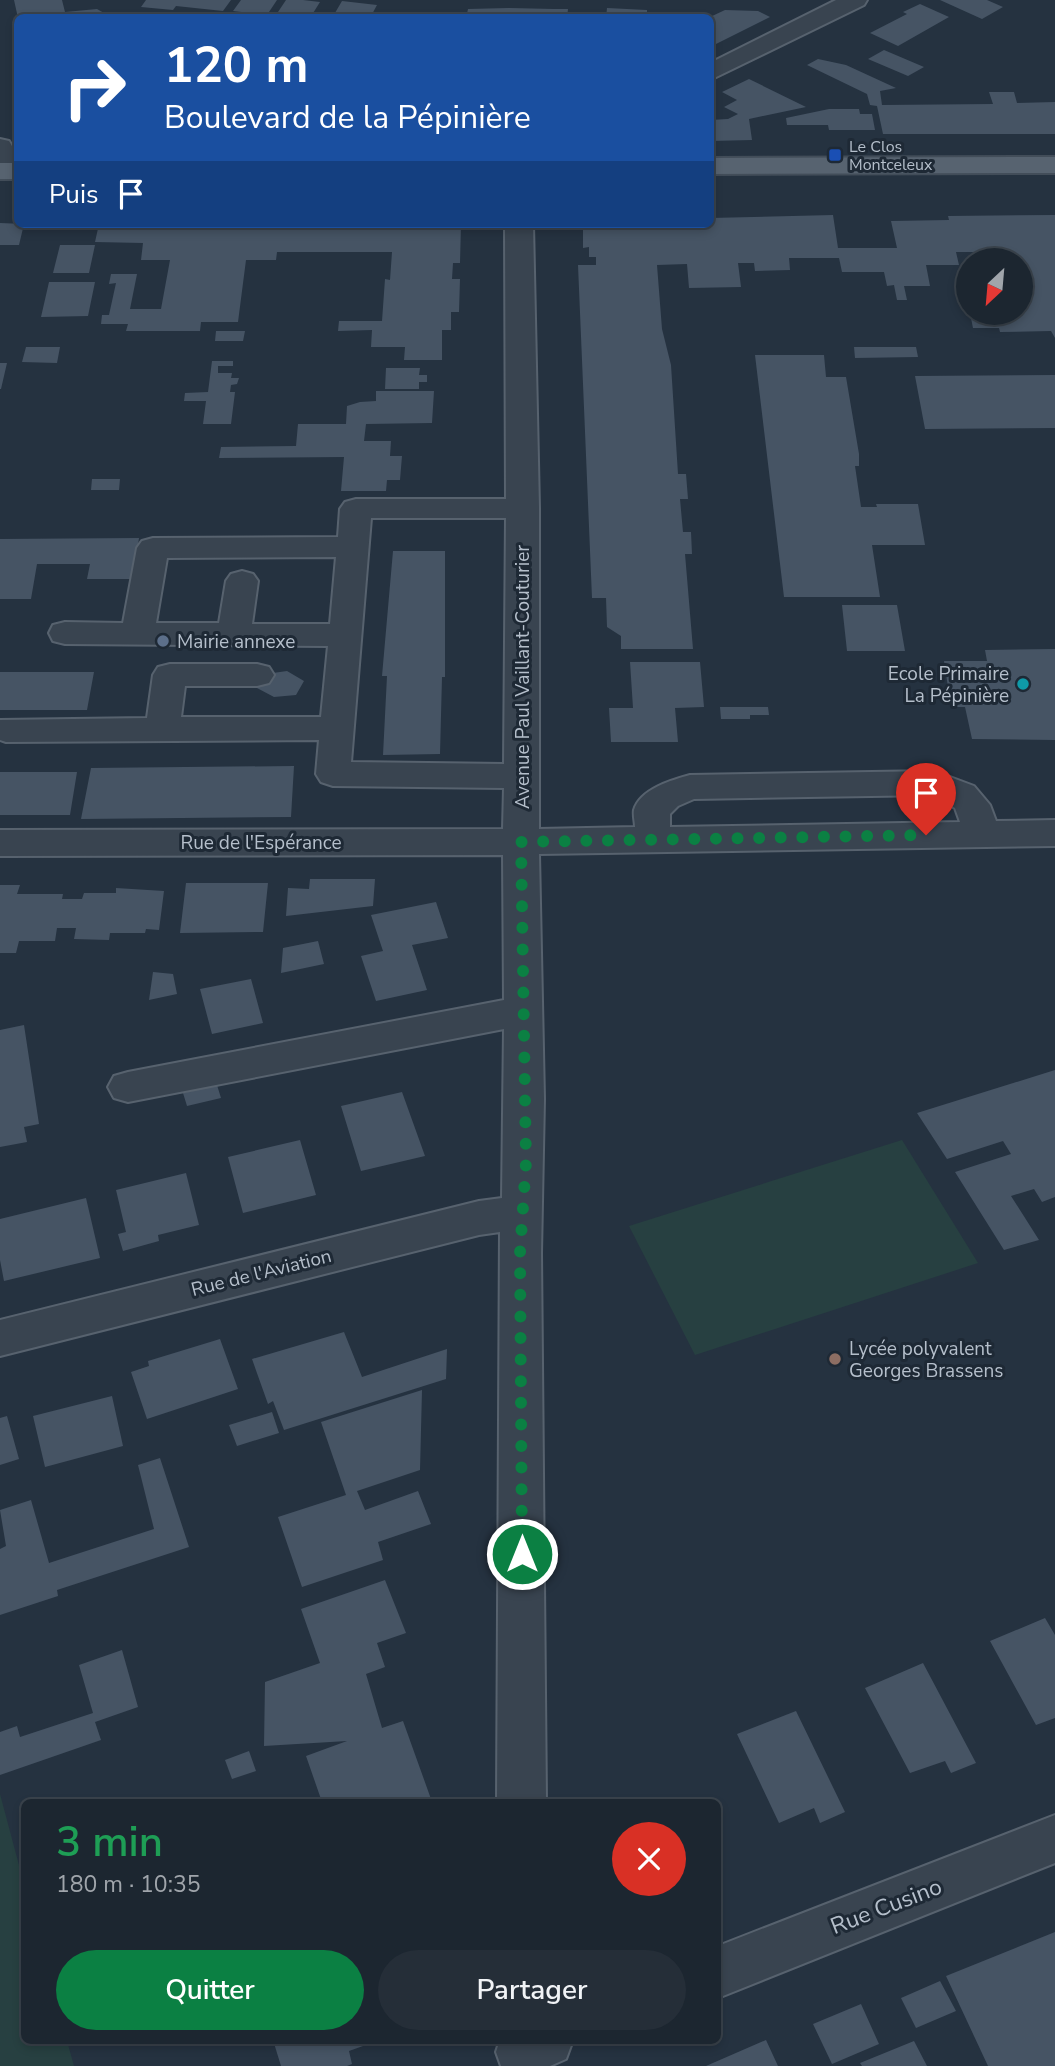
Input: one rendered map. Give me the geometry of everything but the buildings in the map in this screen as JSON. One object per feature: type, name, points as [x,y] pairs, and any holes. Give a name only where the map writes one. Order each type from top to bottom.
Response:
[{"type":"main road","points":[[714,166],[1055,165]]},
{"type":"street","points":[[714,71],[855,0]]},
{"type":"street","name":"Avenue Paul Vaillant-Couturier","points":[[519,228],[523,508],[522,1011],[526,1162],[520,1253],[522,1799]]},
{"type":"street","points":[[522,776],[333,774],[356,509],[523,508]]},
{"type":"street","points":[[138,634],[153,548],[353,547]]},
{"type":"street","points":[[234,634],[242,581]]},
{"type":"street","points":[[65,633],[345,635]]},
{"type":"street","points":[[162,729],[170,675],[257,675]]},
{"type":"street","points":[[6,730],[337,728]]},
{"type":"street","points":[[653,840],[652,810],[666,796],[690,787],[934,783],[957,789],[976,808],[981,834]]},
{"type":"street","name":"Rue de l'Espérance","points":[[0,843],[521,842],[1055,833]]},
{"type":"street","points":[[128,1087],[522,1011]]},
{"type":"street","name":"Rue de l'Aviation","points":[[0,1338],[479,1218],[523,1212]]},
{"type":"street","name":"Rue Cusino","points":[[721,1971],[1055,1839]]},
{"type":"green space","points":[[902,1140],[978,1263],[695,1355],[629,1226]]},
{"type":"green space","points":[[0,1794],[21,1873],[21,2044],[68,2044],[74,2066],[0,2066]]},
{"type":"place","name":"Le Clos Montceleux","points":[[835,155]]},
{"type":"place","name":"Mairie annexe","points":[[163,641]]},
{"type":"place","name":"Ecole Primaire La Pépinière","points":[[1023,684]]},
{"type":"place","name":"Lycée polyvalent Georges Brassens","points":[[835,1359]]},
{"type":"route","points":[[522,1554],[520,1253],[526,1162],[521,842],[926,835]]}]
